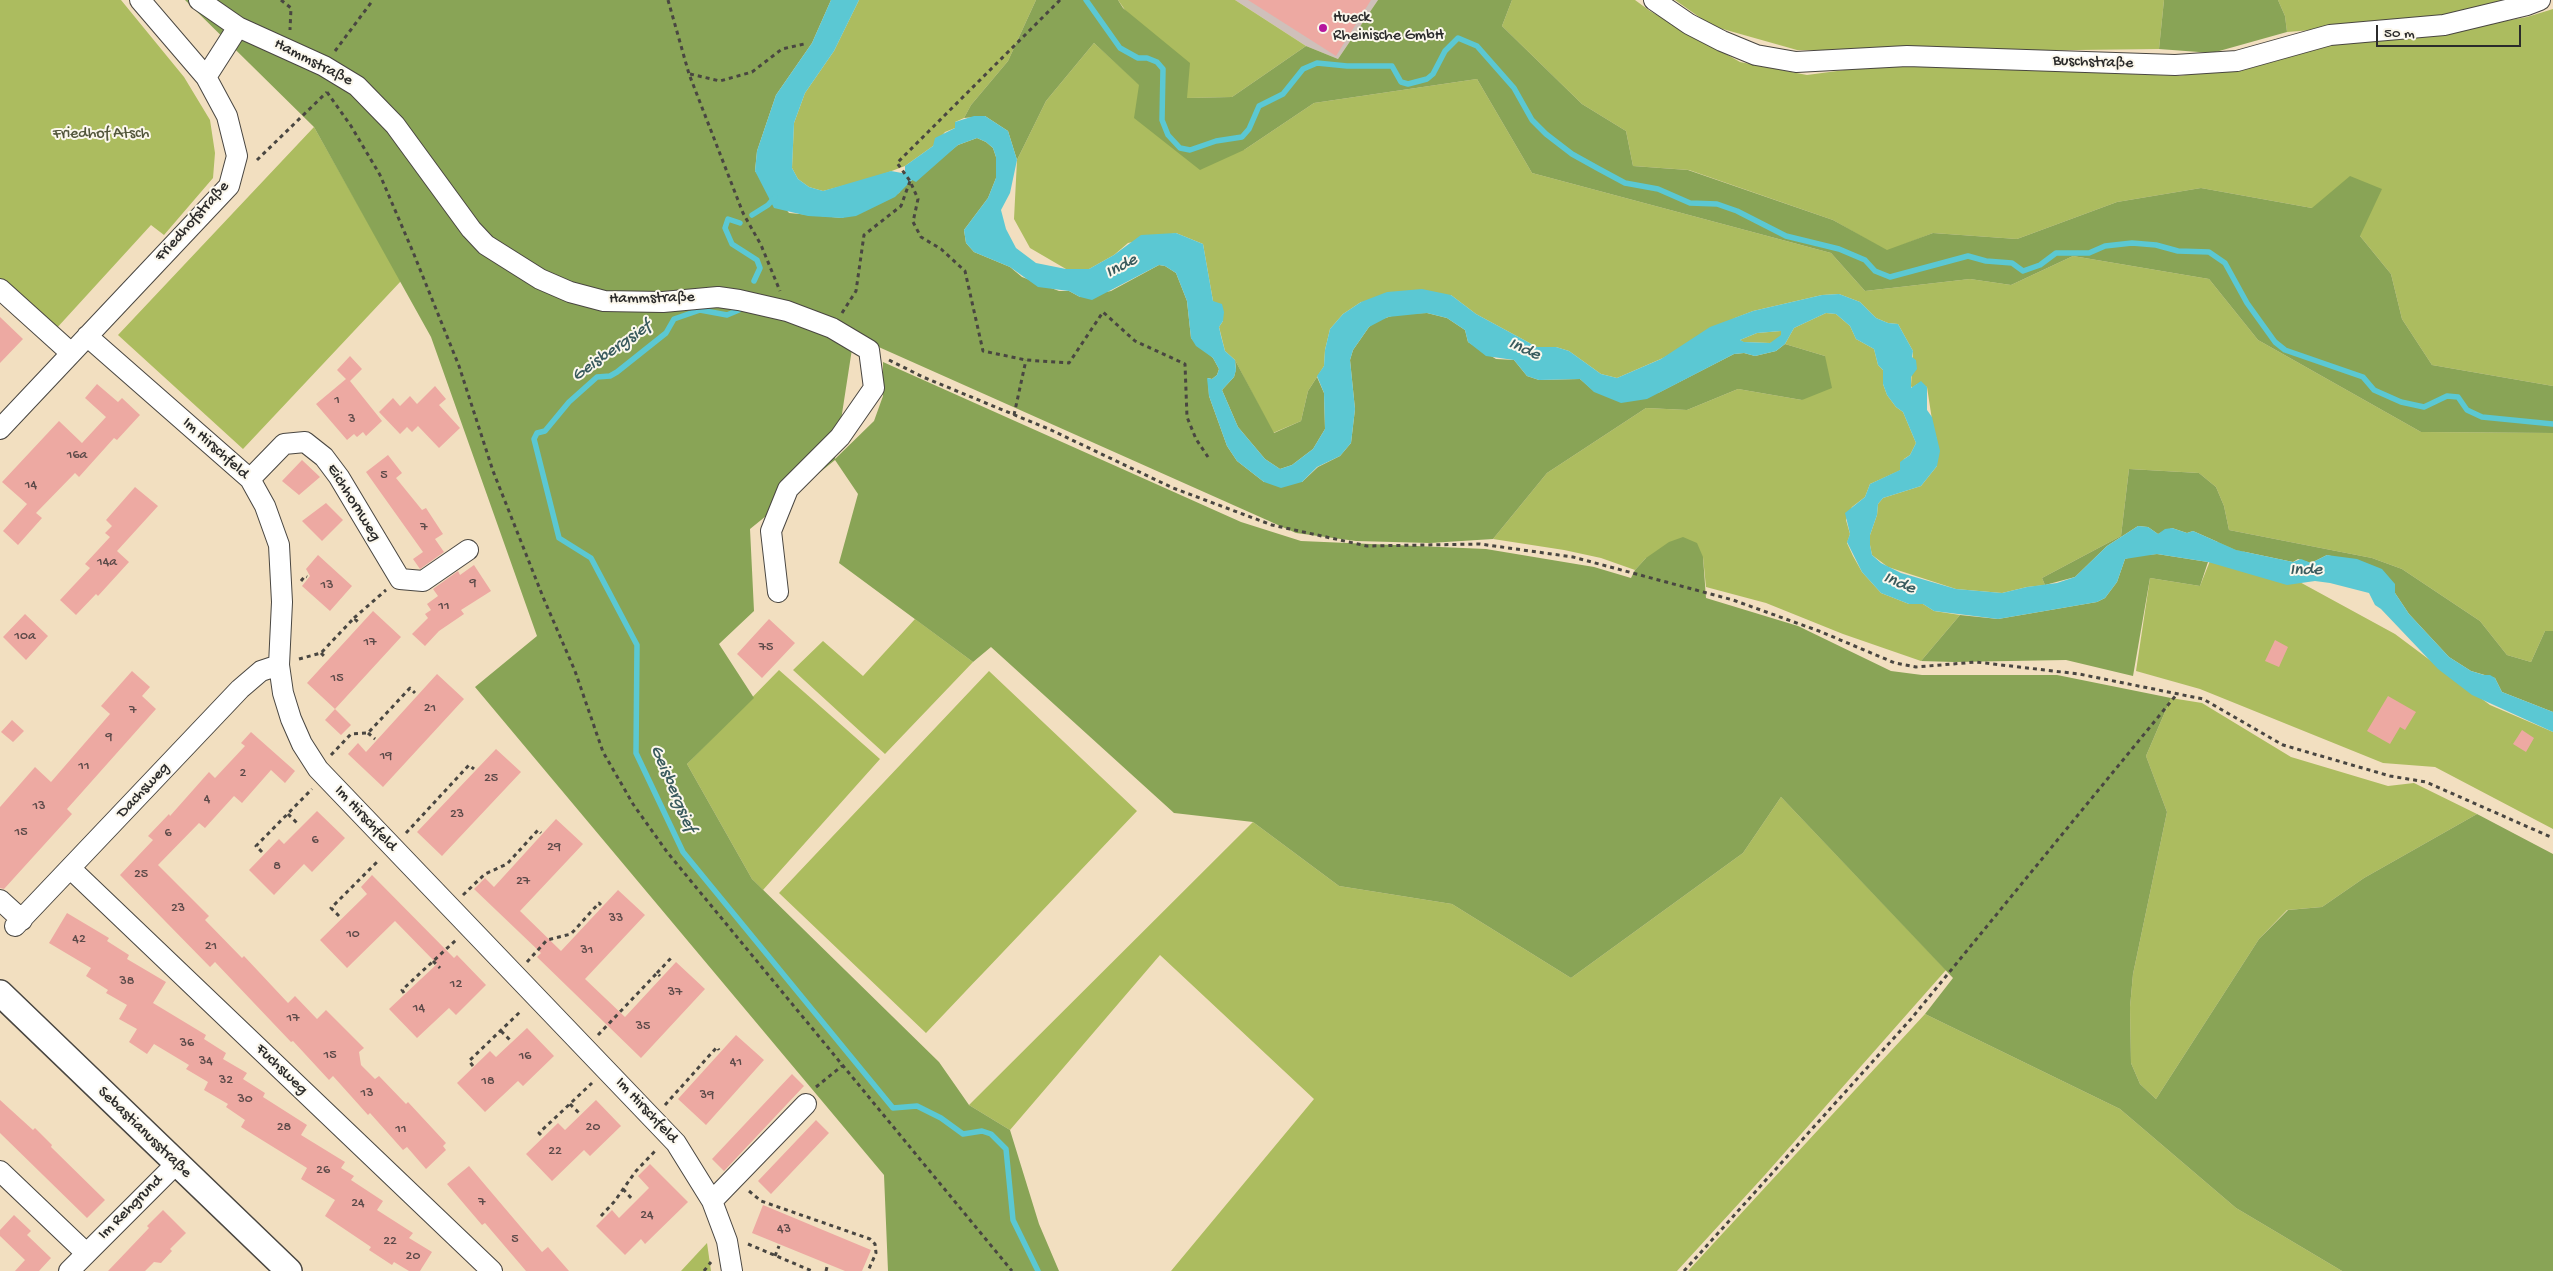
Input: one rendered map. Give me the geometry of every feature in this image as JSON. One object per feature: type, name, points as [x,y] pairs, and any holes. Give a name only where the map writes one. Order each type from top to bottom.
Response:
[{"type":"main road","name":"Sebastianusstraße","points":[[0,993],[288,1271]]},
{"type":"street","name":"Friedhofstraße","points":[[0,429],[229,186],[238,156],[227,116],[206,77],[140,0]]},
{"type":"street","name":"Hammstraße","points":[[198,0],[238,27],[289,49],[322,75],[357,86],[395,124],[457,211],[486,245],[540,279],[570,292],[604,301],[663,302],[718,297],[787,311],[832,328],[869,350]]},
{"type":"street","name":"Buschstraße","points":[[1654,0],[1689,24],[1722,41],[1756,55],[1796,62],[1907,56],[2175,65],[2237,61],[2330,35],[2444,25],[2527,5],[2540,0]]},
{"type":"street","points":[[206,77],[238,27]]},
{"type":"street","points":[[0,289],[71,353]]},
{"type":"street","name":"Im Hirschfeld","points":[[87,336],[250,478],[265,506],[278,545],[282,602],[279,665],[283,692],[291,719],[302,744],[321,773],[670,1136],[692,1166],[712,1201],[727,1241],[732,1271]]},
{"type":"street","points":[[778,592],[771,531],[788,489],[840,437],[874,388],[869,350]]},
{"type":"street","name":"Eichhornweg","points":[[250,478],[284,444],[306,442],[324,457],[338,477],[400,578]]},
{"type":"street","points":[[400,578],[423,581],[468,550]]},
{"type":"street","name":"Dachsweg","points":[[0,900],[18,923],[240,689],[261,671],[279,665]]},
{"type":"street","name":"Fuchsweg","points":[[71,869],[492,1271]]},
{"type":"street","points":[[712,1201],[806,1104]]},
{"type":"street","name":"Im Rehgrund","points":[[69,1271],[176,1164]]},
{"type":"street","name":"Im Rehgrund","points":[[0,1171],[86,1253]]},
{"type":"path","points":[[281,0],[291,8],[289,49]]},
{"type":"path","points":[[373,0],[322,75],[327,92],[351,126],[380,175],[459,366],[493,471],[543,597],[575,671],[603,752],[633,804],[667,852],[1012,1271]]},
{"type":"path","points":[[668,0],[689,74],[743,213],[761,245],[787,311]]},
{"type":"path","points":[[1060,0],[897,163],[910,181],[918,199],[913,222],[921,237],[941,249],[965,272],[983,352],[1026,360],[1069,363],[1103,312],[1135,341],[1184,364],[1186,417],[1196,439],[1208,457]]},
{"type":"path","points":[[689,74],[720,81],[752,72],[782,49],[804,44]]},
{"type":"path","points":[[229,186],[327,92]]},
{"type":"path","points":[[832,328],[856,291],[864,235],[901,206],[910,181]]},
{"type":"path","points":[[869,350],[923,377],[1051,430],[1173,488],[1272,525],[1367,546],[1480,544],[1573,558],[1734,600],[1819,630],[1895,663],[1916,667],[1976,662],[2079,674],[2203,700],[2283,745],[2390,776],[2426,782],[2553,838]]},
{"type":"path","points":[[1014,415],[1026,360]]},
{"type":"path","points":[[279,665],[321,653],[354,618],[400,578]]},
{"type":"path","points":[[354,618],[358,622]]},
{"type":"path","points":[[321,653],[326,658]]},
{"type":"path","points":[[262,852],[256,846],[288,814],[351,734],[368,733],[410,688],[415,693]]},
{"type":"path","points":[[1684,1271],[1911,1019],[2177,694]]},
{"type":"path","points":[[368,733],[375,739]]},
{"type":"path","points":[[339,916],[331,908],[392,848],[469,764],[474,769]]},
{"type":"path","points":[[438,798],[443,802]]},
{"type":"path","points":[[288,814],[299,825]]},
{"type":"path","points":[[450,908],[478,879],[508,866],[538,830],[541,833]]},
{"type":"path","points":[[516,975],[548,940],[572,935],[599,903],[602,905]]},
{"type":"path","points":[[404,993],[402,990],[470,928]]},
{"type":"path","points":[[586,1048],[624,1011],[672,957]]},
{"type":"path","points":[[433,961],[440,968]]},
{"type":"path","points":[[473,1066],[469,1062],[536,997]]},
{"type":"path","points":[[501,1031],[510,1040]]},
{"type":"path","points":[[654,1118],[691,1079],[717,1047],[719,1050]]},
{"type":"path","points":[[806,1104],[807,1094],[842,1066]]},
{"type":"path","points":[[541,1135],[539,1133],[607,1069]]},
{"type":"path","points":[[570,1104],[580,1113]]},
{"type":"path","points":[[601,1216],[636,1171],[670,1136]]},
{"type":"path","points":[[734,1178],[761,1201],[870,1239],[875,1244],[876,1253],[868,1271]]},
{"type":"path","points":[[623,1190],[633,1200]]},
{"type":"path","points":[[727,1241],[735,1238],[812,1271]]},
{"type":"path","points":[[775,1256],[779,1246]]},
{"type":"shaded area","name":"Hueck Rheinische GmbH","points":[[1235,0],[1378,0],[1338,59],[1306,46]]},
{"type":"green space","name":"Friedhof Atsch","points":[[0,0],[121,0],[184,77],[210,120],[215,153],[213,178],[164,235],[151,225],[55,330],[0,279]]},
{"type":"green space","points":[[185,0],[831,0],[812,43],[776,95],[757,151],[755,171],[789,213],[842,218],[899,193],[903,187],[958,145],[977,138],[986,142],[993,148],[996,157],[996,178],[988,198],[964,230],[966,243],[974,252],[1010,267],[1022,277],[1059,291],[1069,291],[1080,297],[1111,291],[1159,265],[1165,266],[1176,273],[1187,301],[1191,338],[1213,358],[1219,369],[1217,375],[1212,379],[1208,378],[1209,396],[1227,446],[1237,461],[1264,482],[1302,482],[1318,467],[1340,456],[1351,443],[1355,409],[1350,360],[1353,350],[1369,327],[1376,321],[1398,314],[1427,313],[1447,318],[1465,330],[1468,342],[1496,359],[1514,360],[1527,376],[1539,380],[1580,379],[1595,392],[1658,393],[1734,354],[1744,353],[1755,356],[1776,351],[1785,344],[1825,356],[1832,388],[1802,400],[1738,389],[1687,410],[1646,408],[1547,473],[1493,539],[1430,543],[1356,541],[1296,533],[854,336],[835,459],[874,421],[883,396],[883,362],[1241,522],[1301,541],[1486,549],[1594,567],[1631,578],[1635,570],[1646,558],[1669,542],[1683,537],[1697,543],[1703,557],[1706,598],[1798,626],[1891,671],[1922,675],[2057,675],[2171,698],[2146,756],[2167,812],[2133,974],[2130,1007],[2131,1063],[2140,1084],[2156,1099],[2259,939],[2288,910],[2322,907],[2364,878],[2477,814],[2553,854],[2553,1271],[2342,1271],[2236,1208],[2120,1109],[1925,1014],[1953,978],[1781,797],[1743,853],[1571,978],[1452,904],[1339,886],[1253,822],[1174,813],[991,647],[973,662],[839,563],[858,494],[835,460],[750,529],[754,611],[719,644],[754,698],[687,764],[752,879],[939,1062],[969,1105],[1010,1130],[1039,1224],[1059,1271],[888,1271],[884,1175],[475,687],[537,636],[431,337],[314,127]]},
{"type":"green space","points":[[859,0],[1036,0],[1008,61],[971,105],[964,118],[955,122],[955,128],[945,132],[933,146],[905,166],[873,178],[823,191],[809,187],[798,179],[792,168],[794,123],[805,93],[834,51]]},
{"type":"green space","points":[[1036,0],[1118,0],[1123,8],[1190,63],[1187,98],[1232,97],[1306,46],[1338,59],[1378,0],[1512,0],[1502,26],[1582,104],[1626,131],[1633,166],[1688,170],[1833,220],[1887,250],[1933,233],[2017,239],[2117,202],[2201,188],[2312,208],[2350,176],[2382,189],[2360,236],[2391,274],[2402,319],[2432,365],[2553,386],[2553,433],[2421,432],[2258,340],[2209,279],[2073,256],[2011,285],[1970,279],[1865,291],[1831,253],[1532,173],[1477,79],[1314,103],[1244,150],[1200,170],[1134,118],[1139,85],[1094,43],[1046,101],[1017,160],[1008,131],[985,116],[964,118],[971,105],[1008,61]]},
{"type":"green space","points":[[1118,0],[1235,0],[1306,46],[1232,97],[1187,98]]},
{"type":"green space","points":[[1512,0],[1635,0],[1650,11],[1740,62],[1807,75],[1905,62],[2180,76],[2286,57],[2349,39],[2430,35],[2527,17],[2553,9],[2553,386],[2432,365],[2402,319],[2391,274],[2360,236],[2312,208],[2201,188],[2117,202],[2017,239],[1933,233],[1887,251],[1833,220],[1689,170],[1633,166],[1626,131],[1582,104],[1502,26]]},
{"type":"green space","points":[[1675,0],[2164,0],[2159,49],[1994,51],[1797,50],[1712,26]]},
{"type":"green space","points":[[2164,0],[2278,0],[2285,16],[2287,32],[2212,53],[2159,49]]},
{"type":"green space","points":[[2278,0],[2514,0],[2411,22],[2287,32],[2285,16]]},
{"type":"green space","points":[[1094,43],[1140,85],[1244,150],[1314,103],[1477,79],[1532,173],[1831,253],[1865,291],[1970,279],[2011,285],[2073,256],[2209,279],[2258,340],[2421,432],[2553,433],[2553,631],[2545,631],[2531,662],[2507,655],[2480,621],[2402,569],[2372,558],[2229,530],[2224,506],[2216,487],[2199,473],[2129,469],[2121,536],[2042,578],[2045,585],[2002,593],[1956,589],[1888,567],[1872,555],[1870,545],[1870,535],[1877,515],[1878,504],[1883,498],[1921,486],[1937,466],[1937,439],[1934,433],[1927,387],[1917,384],[1912,388],[1911,386],[1913,351],[1898,324],[1888,323],[1876,318],[1860,302],[1839,294],[1822,295],[1753,311],[1735,318],[1663,358],[1617,378],[1601,374],[1569,351],[1556,347],[1537,347],[1476,314],[1451,295],[1361,302],[1343,314],[1330,329],[1325,350],[1324,366],[1308,391],[1301,421],[1273,433],[1235,360],[1225,351],[1219,327],[1223,321],[1213,301],[1203,244],[1176,233],[1128,243],[1114,255],[1089,269],[1066,269],[1030,248],[1014,219],[1017,160],[1046,101]]},
{"type":"green space","points":[[314,127],[401,281],[243,449],[118,335]]},
{"type":"green space","points":[[1826,313],[1836,314],[1850,326],[1856,339],[1874,349],[1878,365],[1883,370],[1883,384],[1887,395],[1896,407],[1903,412],[1916,443],[1910,455],[1904,459],[1901,470],[1870,484],[1865,497],[1852,507],[1846,520],[1850,534],[1847,543],[1853,556],[1862,572],[1881,593],[1909,604],[1923,604],[1934,611],[1960,615],[1921,661],[1843,634],[1766,603],[1706,587],[1703,557],[1646,558],[1635,570],[1601,558],[1493,539],[1547,473],[1646,408],[1687,410],[1738,389],[1802,400],[1825,356],[1785,344],[1794,328]]},
{"type":"green space","points":[[1781,331],[1782,335],[1775,342],[1743,342],[1740,340],[1757,333]]},
{"type":"green space","points":[[1235,360],[1274,433],[1301,421],[1308,391],[1317,377],[1324,393],[1325,429],[1313,449],[1292,465],[1280,469],[1265,459],[1238,427],[1222,390],[1234,377],[1236,369]]},
{"type":"green space","points":[[2129,469],[2199,473],[2216,487],[2224,506],[2229,530],[2372,558],[2402,569],[2480,621],[2507,655],[2531,662],[2545,631],[2553,631],[2553,712],[2502,692],[2495,678],[2471,671],[2449,657],[2409,614],[2395,593],[2335,557],[2327,555],[2311,563],[2298,559],[2293,562],[2236,550],[2193,531],[2187,533],[2172,528],[2158,534],[2148,527],[2138,526],[2107,546],[2075,577],[2045,585],[2042,578],[2121,536]]},
{"type":"green space","points":[[2219,538],[2395,634],[2490,705],[2553,732],[2553,829],[2435,767],[2383,763],[2200,689],[2136,671],[2150,578],[2200,586]]},
{"type":"green space","points":[[2157,554],[2208,562],[2200,586],[2150,578],[2133,676],[2066,660],[1921,661],[1960,615],[1998,619],[2097,602],[2105,598],[2117,582],[2125,559],[2134,556]]},
{"type":"green space","points":[[915,619],[973,662],[885,754],[793,670],[823,641],[863,676]]},
{"type":"green space","points":[[779,670],[880,759],[763,890],[752,879],[687,764]]},
{"type":"green space","points":[[989,671],[1137,811],[926,1033],[779,893]]},
{"type":"green space","points":[[2171,698],[2202,703],[2291,757],[2388,786],[2414,783],[2477,814],[2364,878],[2322,907],[2287,910],[2259,939],[2156,1099],[2140,1084],[2131,1063],[2130,1007],[2133,974],[2167,812],[2146,756]]},
{"type":"green space","points":[[1781,797],[1946,970],[1764,1176],[1677,1271],[1171,1271],[1314,1099],[1160,955],[1010,1130],[969,1105],[1253,822],[1339,886],[1452,904],[1571,978],[1743,853]]},
{"type":"green space","points":[[1925,1014],[2120,1109],[2236,1208],[2342,1271],[1688,1271]]},
{"type":"green space","points":[[707,1243],[711,1271],[681,1271]]},
{"type":"water","name":"Inde","points":[[831,0],[859,0],[834,51],[805,93],[794,123],[792,168],[798,179],[809,187],[823,191],[891,171],[902,173],[905,171],[905,166],[933,146],[935,138],[955,128],[955,122],[974,116],[985,116],[1008,131],[1017,160],[1010,193],[1001,210],[1006,229],[1016,248],[1036,263],[1066,269],[1089,269],[1114,255],[1141,235],[1176,233],[1203,244],[1213,301],[1222,304],[1224,312],[1223,321],[1219,327],[1225,351],[1235,360],[1236,370],[1234,377],[1222,390],[1238,427],[1265,459],[1280,469],[1292,465],[1313,449],[1325,429],[1324,393],[1317,376],[1324,366],[1325,350],[1330,329],[1343,314],[1361,302],[1387,292],[1422,289],[1451,295],[1476,314],[1537,347],[1556,347],[1569,351],[1601,374],[1617,378],[1661,359],[1710,327],[1753,311],[1822,295],[1839,294],[1860,302],[1876,318],[1888,323],[1898,324],[1913,351],[1912,357],[1916,360],[1917,369],[1911,377],[1911,388],[1921,381],[1927,387],[1927,410],[1932,417],[1940,451],[1937,466],[1921,486],[1883,498],[1878,504],[1877,515],[1870,535],[1870,545],[1872,555],[1881,563],[1901,573],[1956,589],[2002,593],[2057,583],[2075,577],[2107,546],[2138,526],[2148,527],[2158,534],[2165,529],[2172,528],[2187,533],[2193,531],[2236,550],[2293,562],[2301,559],[2311,563],[2327,555],[2357,559],[2382,569],[2395,584],[2395,593],[2409,614],[2449,657],[2471,671],[2495,678],[2502,692],[2553,712],[2553,732],[2472,695],[2438,669],[2375,605],[2369,593],[2330,583],[2315,581],[2287,585],[2208,562],[2157,554],[2125,559],[2117,582],[2105,598],[2097,602],[1998,619],[1934,611],[1923,604],[1909,604],[1881,593],[1862,572],[1847,542],[1850,534],[1845,513],[1865,497],[1870,484],[1900,470],[1900,462],[1910,455],[1916,443],[1903,412],[1896,407],[1887,395],[1883,384],[1883,370],[1878,365],[1874,349],[1856,339],[1850,326],[1836,314],[1826,313],[1794,328],[1785,344],[1776,351],[1755,356],[1744,353],[1734,354],[1647,399],[1621,403],[1594,392],[1580,379],[1539,380],[1527,376],[1514,360],[1486,356],[1468,342],[1465,330],[1447,318],[1427,313],[1388,317],[1369,327],[1353,350],[1350,360],[1355,409],[1351,443],[1340,456],[1317,467],[1302,482],[1281,488],[1264,482],[1237,461],[1227,446],[1209,396],[1207,378],[1212,379],[1217,375],[1219,369],[1213,358],[1196,346],[1191,338],[1187,301],[1176,273],[1165,266],[1159,265],[1092,300],[1080,297],[1069,291],[1038,287],[1010,267],[974,252],[966,243],[964,230],[988,198],[996,178],[996,157],[993,148],[986,142],[977,138],[958,145],[916,182],[912,180],[895,197],[856,216],[842,218],[808,216],[774,208],[755,171],[757,151],[776,95],[812,43]],"holes":[[[1781,331],[1781,335],[1770,343],[1744,342],[1740,340],[1757,333]]]},
{"type":"building","name":"Hueck Rheinische GmbH","points":[[1248,0],[1371,0],[1336,56]]},
{"type":"building","points":[[0,317],[23,339],[0,363]]},
{"type":"building","points":[[350,356],[362,369],[350,381],[382,421],[366,436],[363,432],[357,437],[354,434],[347,440],[316,404],[346,379],[337,370]]},
{"type":"building","points":[[97,384],[118,402],[122,398],[140,415],[117,440],[114,438],[79,477],[75,473],[36,513],[42,518],[18,545],[3,531],[27,504],[2,482],[59,421],[82,443],[106,417],[85,398]]},
{"type":"building","points":[[435,386],[446,399],[439,405],[460,428],[439,448],[418,426],[412,432],[407,427],[400,434],[379,412],[393,398],[400,406],[410,396],[417,404]]},
{"type":"building","points":[[388,455],[402,473],[396,478],[422,510],[426,508],[443,534],[435,539],[444,552],[420,569],[413,559],[423,552],[366,472]]},
{"type":"building","points":[[302,460],[320,477],[299,495],[282,481]]},
{"type":"building","points":[[135,487],[158,506],[117,551],[129,562],[98,596],[96,594],[76,615],[60,600],[90,568],[85,564],[110,537],[105,533],[112,526],[106,520]]},
{"type":"building","points":[[326,503],[343,520],[322,541],[302,521]]},
{"type":"building","points":[[318,555],[352,586],[330,611],[302,586],[310,576],[306,569]]},
{"type":"building","points":[[474,565],[491,591],[461,610],[464,614],[439,631],[425,646],[412,634],[428,618],[425,614],[431,610],[427,604],[438,596],[433,589],[458,571],[460,575]]},
{"type":"building","points":[[373,611],[401,637],[335,709],[307,683]]},
{"type":"building","points":[[25,614],[48,636],[26,660],[3,637]]},
{"type":"building","points":[[769,619],[795,643],[762,678],[737,654]]},
{"type":"building","points":[[2275,640],[2288,647],[2279,667],[2265,661]]},
{"type":"building","points":[[132,671],[150,687],[142,696],[156,709],[67,809],[72,814],[4,889],[0,888],[0,807],[35,767],[51,782],[110,714],[101,706]]},
{"type":"building","points":[[437,674],[464,699],[383,787],[348,754],[358,743],[366,752]]},
{"type":"building","points":[[2388,696],[2416,712],[2405,730],[2400,727],[2390,744],[2367,731]]},
{"type":"building","points":[[335,709],[351,725],[341,735],[325,720]]},
{"type":"building","points":[[12,720],[24,731],[13,742],[1,732]]},
{"type":"building","points":[[2522,730],[2534,738],[2526,752],[2513,744]]},
{"type":"building","points":[[251,732],[295,771],[285,783],[271,770],[242,803],[234,796],[205,828],[199,823],[158,865],[209,916],[205,920],[242,958],[244,956],[288,1003],[295,996],[317,1019],[326,1010],[364,1048],[359,1052],[361,1065],[375,1079],[379,1076],[406,1104],[408,1102],[446,1143],[443,1146],[446,1150],[426,1169],[407,1147],[403,1150],[370,1113],[368,1115],[333,1076],[329,1080],[215,962],[210,967],[120,875],[153,840],[148,836],[169,814],[170,816],[209,772],[215,778],[245,746],[241,743]]},
{"type":"building","points":[[496,749],[521,772],[442,856],[417,832]]},
{"type":"building","points":[[317,811],[345,838],[312,872],[304,864],[274,895],[249,870],[279,839],[284,844]]},
{"type":"building","points":[[556,819],[583,844],[520,911],[561,951],[618,890],[645,915],[585,979],[625,1017],[676,962],[705,989],[641,1058],[537,957],[541,953],[474,889],[485,878],[494,887]]},
{"type":"building","points":[[372,875],[454,958],[457,955],[486,985],[456,1015],[449,1008],[417,1038],[389,1009],[437,964],[395,921],[347,968],[320,940],[367,894],[361,887]]},
{"type":"building","points":[[67,913],[109,938],[107,941],[129,955],[127,959],[166,982],[153,1003],[206,1035],[204,1039],[226,1053],[223,1059],[247,1073],[243,1079],[265,1093],[263,1097],[307,1125],[301,1135],[345,1162],[341,1168],[354,1176],[351,1180],[383,1201],[377,1210],[413,1233],[409,1238],[432,1252],[420,1271],[409,1271],[394,1262],[392,1265],[369,1250],[371,1247],[325,1216],[335,1200],[301,1179],[307,1168],[241,1127],[245,1120],[226,1107],[228,1104],[204,1090],[208,1082],[186,1069],[189,1065],[154,1044],[147,1054],[129,1042],[137,1029],[119,1019],[127,1005],[106,993],[108,990],[86,976],[91,968],[49,943]]},
{"type":"building","points":[[527,1028],[554,1056],[523,1086],[518,1081],[485,1112],[457,1083],[490,1051],[496,1057]]},
{"type":"building","points":[[736,1035],[764,1060],[706,1125],[678,1099]]},
{"type":"building","points":[[792,1074],[804,1086],[724,1171],[712,1159]]},
{"type":"building","points":[[0,1100],[33,1130],[35,1128],[52,1145],[51,1147],[105,1200],[87,1218],[0,1133]]},
{"type":"building","points":[[596,1100],[621,1126],[590,1156],[584,1150],[552,1181],[526,1154],[558,1123],[565,1130]]},
{"type":"building","points":[[816,1120],[829,1133],[771,1194],[758,1181]]},
{"type":"building","points":[[650,1164],[688,1202],[645,1244],[641,1239],[625,1255],[596,1226],[612,1210],[619,1218],[649,1188],[638,1176]]},
{"type":"building","points":[[469,1166],[542,1252],[548,1247],[569,1271],[526,1271],[485,1223],[482,1225],[447,1184]]},
{"type":"building","points":[[763,1205],[871,1250],[862,1271],[845,1271],[752,1233]]},
{"type":"building","points":[[163,1210],[186,1233],[170,1249],[172,1251],[161,1263],[154,1262],[145,1271],[108,1271],[149,1228],[147,1226]]},
{"type":"building","points":[[14,1215],[31,1231],[27,1235],[51,1258],[39,1271],[15,1271],[25,1260],[0,1236],[0,1230]]},
{"type":"waterway","points":[[1086,0],[1120,48],[1138,58],[1147,58],[1157,62],[1163,69],[1162,120],[1168,135],[1180,148],[1190,150],[1216,141],[1242,137],[1249,129],[1259,106],[1283,94],[1303,69],[1317,63],[1347,66],[1392,66],[1401,82],[1408,84],[1427,79],[1433,74],[1445,51],[1458,38],[1477,46],[1514,88],[1532,120],[1546,134],[1572,154],[1599,169],[1625,183],[1658,189],[1690,203],[1717,204],[1737,211],[1786,236],[1839,249],[1865,260],[1875,271],[1890,277],[1968,256],[1986,261],[2012,263],[2023,271],[2040,265],[2056,253],[2089,253],[2105,246],[2132,243],[2156,245],[2178,251],[2209,252],[2225,263],[2247,303],[2275,342],[2285,350],[2363,377],[2374,390],[2401,402],[2424,407],[2447,396],[2458,397],[2467,410],[2482,417],[2553,424]]},
{"type":"waterway","name":"Geisbergsief","points":[[752,215],[768,205],[775,197]]},
{"type":"waterway","name":"Geisbergsief","points":[[740,223],[728,219],[725,228],[732,244],[757,260],[760,268],[754,281]]},
{"type":"waterway","name":"Geisbergsief","points":[[739,310],[727,315],[700,310],[674,319],[666,333],[617,372],[610,376],[597,377],[569,402],[545,431],[537,433],[534,439],[559,538],[591,558],[637,645],[636,753],[683,852],[893,1108],[917,1106],[941,1118],[963,1134],[982,1131],[991,1134],[1006,1149],[1013,1220],[1038,1271]]},
{"type":"place","name":"Hueck Rheinische GmbH","points":[[1323,28]]}]
